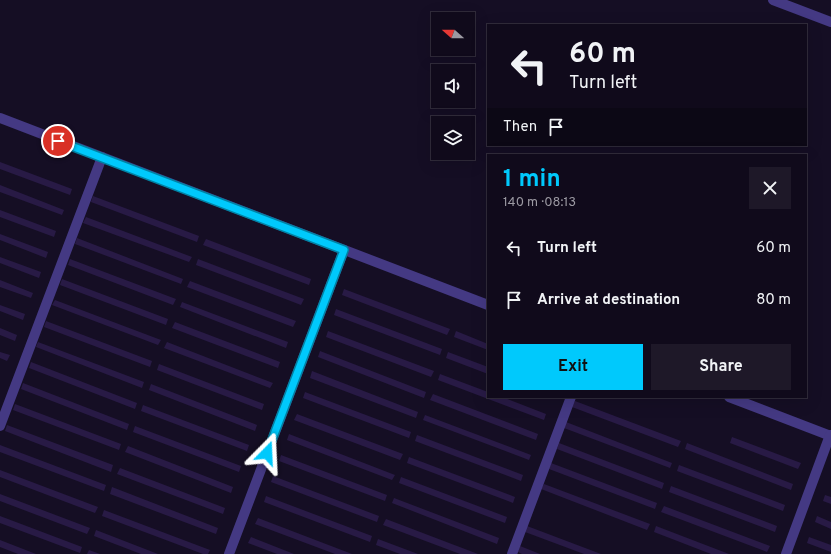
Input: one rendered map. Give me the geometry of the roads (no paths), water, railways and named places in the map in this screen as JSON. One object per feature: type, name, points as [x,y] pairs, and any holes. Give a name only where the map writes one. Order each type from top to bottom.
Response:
[{"type":"lane","points":[[773,0],[831,22]]},
{"type":"lane","points":[[0,118],[487,305]]},
{"type":"lane","points":[[0,426],[102,158]]},
{"type":"lane","points":[[229,554],[344,250]]},
{"type":"lane","points":[[512,554],[571,398]]},
{"type":"lane","points":[[732,398],[830,436],[786,554]]}]
